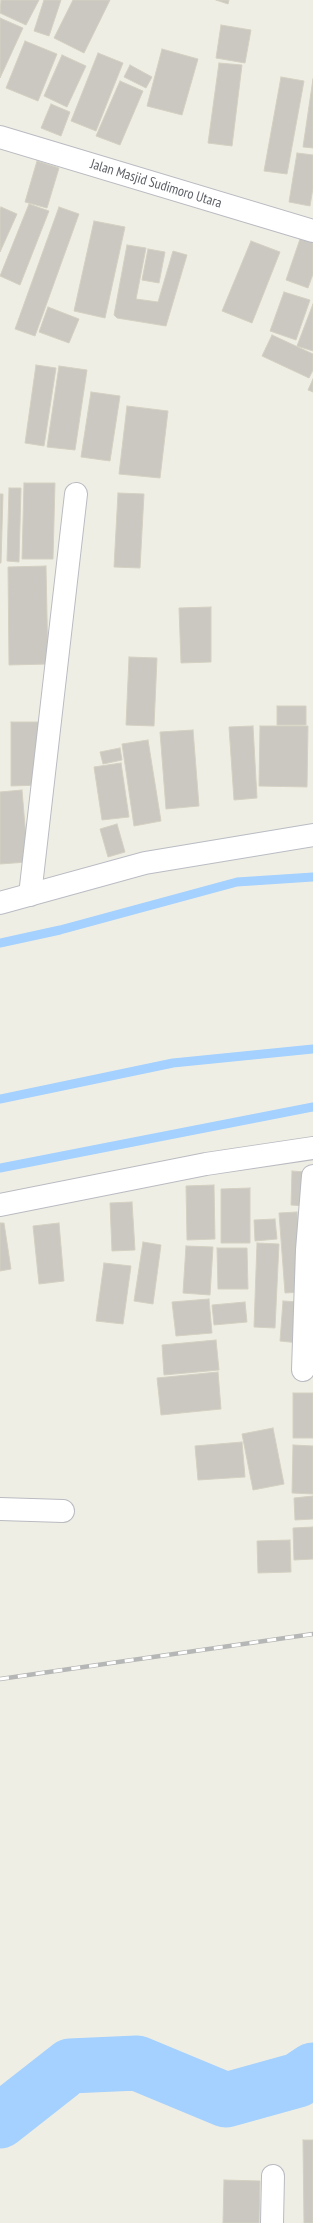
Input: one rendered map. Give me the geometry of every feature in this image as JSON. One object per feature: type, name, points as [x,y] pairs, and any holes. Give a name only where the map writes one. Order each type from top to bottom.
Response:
[{"type":"street","name":"Jalan Masjid Sudimoro Utara","points":[[0,137],[313,231]]},
{"type":"street","points":[[30,895],[76,494]]},
{"type":"street","points":[[0,903],[145,863],[313,835]]},
{"type":"street","points":[[0,1205],[206,1164],[313,1148]]},
{"type":"street","points":[[303,1370],[307,1250],[313,1176]]},
{"type":"street","points":[[0,1509],[63,1511]]},
{"type":"street","points":[[272,2223],[273,2176]]},
{"type":"building","points":[[1,0],[39,0],[26,25],[0,13]]},
{"type":"building","points":[[44,0],[61,0],[49,36],[34,31]]},
{"type":"building","points":[[73,0],[110,0],[84,53],[54,38]]},
{"type":"building","points":[[216,0],[229,0],[228,4]]},
{"type":"building","points":[[0,18],[23,28],[0,78]]},
{"type":"building","points":[[221,25],[251,30],[245,63],[216,58]]},
{"type":"building","points":[[25,41],[57,54],[38,101],[6,88]]},
{"type":"building","points":[[162,49],[198,59],[182,115],[147,106]]},
{"type":"building","points":[[98,53],[123,63],[96,131],[71,121]]},
{"type":"building","points":[[62,55],[86,66],[67,107],[44,96]]},
{"type":"building","points":[[219,63],[242,65],[232,146],[208,143]]},
{"type":"building","points":[[130,65],[152,77],[146,88],[124,77]]},
{"type":"building","points":[[281,77],[304,81],[287,174],[264,171]]},
{"type":"building","points":[[313,79],[313,148],[303,147]]},
{"type":"building","points":[[120,81],[143,91],[120,145],[96,136]]},
{"type":"building","points":[[51,104],[70,112],[61,136],[41,128]]},
{"type":"building","points":[[297,153],[313,155],[313,188],[310,206],[289,202]]},
{"type":"building","points":[[37,161],[59,168],[47,208],[25,202]]},
{"type":"building","points":[[29,204],[49,211],[20,285],[0,276]]},
{"type":"building","points":[[1,207],[17,214],[0,252],[0,210]]},
{"type":"building","points":[[59,207],[79,214],[35,336],[15,329]]},
{"type":"building","points":[[94,221],[125,227],[105,318],[74,311]]},
{"type":"building","points":[[300,239],[313,243],[313,274],[308,288],[286,280]]},
{"type":"building","points":[[251,241],[280,252],[252,323],[222,311]]},
{"type":"building","points":[[127,245],[146,248],[136,299],[158,302],[173,251],[187,255],[166,326],[117,318],[114,315]]},
{"type":"building","points":[[148,249],[165,252],[159,283],[142,280]]},
{"type":"building","points":[[284,292],[310,300],[296,340],[270,331]]},
{"type":"building","points":[[313,304],[313,351],[297,346]]},
{"type":"building","points":[[48,307],[79,319],[69,343],[39,332]]},
{"type":"building","points":[[272,335],[313,354],[313,370],[309,378],[262,356]]},
{"type":"building","points":[[36,365],[56,368],[44,446],[25,443]]},
{"type":"building","points":[[59,366],[87,370],[75,450],[47,447]]},
{"type":"building","points":[[313,379],[313,392],[308,390]]},
{"type":"building","points":[[91,392],[120,396],[110,461],[81,457]]},
{"type":"building","points":[[127,406],[168,411],[160,478],[119,474]]},
{"type":"building","points":[[24,483],[55,483],[53,559],[22,559]]},
{"type":"building","points":[[9,488],[21,488],[19,562],[7,561]]},
{"type":"building","points":[[118,493],[144,494],[140,568],[114,567]]},
{"type":"building","points":[[0,494],[3,494],[1,563],[0,563]]},
{"type":"building","points":[[46,566],[48,664],[9,665],[8,567]]},
{"type":"building","points":[[211,607],[211,662],[181,663],[179,608]]},
{"type":"building","points":[[129,657],[157,658],[154,726],[126,725]]},
{"type":"building","points":[[277,706],[306,706],[306,725],[277,725]]},
{"type":"building","points":[[11,722],[40,722],[40,785],[11,786]]},
{"type":"building","points":[[253,726],[257,798],[234,800],[229,727]]},
{"type":"building","points":[[260,726],[308,726],[307,787],[259,786]]},
{"type":"building","points":[[193,730],[199,806],[166,809],[160,732]]},
{"type":"building","points":[[148,740],[161,821],[134,826],[122,744]]},
{"type":"building","points":[[120,748],[122,760],[103,764],[100,752]]},
{"type":"building","points":[[121,763],[129,817],[102,820],[94,767]]},
{"type":"building","points":[[22,790],[28,862],[0,864],[0,792]]},
{"type":"building","points":[[117,824],[125,852],[108,857],[100,829]]},
{"type":"building","points":[[292,1171],[306,1172],[305,1206],[291,1205]]},
{"type":"building","points":[[214,1185],[215,1239],[187,1240],[186,1186]]},
{"type":"building","points":[[250,1188],[250,1243],[221,1243],[221,1189]]},
{"type":"building","points":[[132,1202],[135,1250],[112,1251],[110,1203]]},
{"type":"building","points":[[297,1212],[303,1292],[285,1293],[279,1213]]},
{"type":"building","points":[[275,1219],[277,1239],[255,1241],[254,1220]]},
{"type":"building","points":[[0,1223],[4,1223],[11,1269],[0,1271]]},
{"type":"building","points":[[59,1223],[64,1281],[39,1284],[33,1226]]},
{"type":"building","points":[[143,1242],[161,1245],[153,1304],[134,1301]]},
{"type":"building","points":[[257,1243],[279,1244],[275,1328],[254,1327]]},
{"type":"building","points":[[186,1246],[213,1247],[210,1295],[183,1293]]},
{"type":"building","points":[[217,1248],[247,1248],[248,1289],[218,1289]]},
{"type":"building","points":[[104,1263],[131,1266],[123,1324],[96,1321]]},
{"type":"building","points":[[209,1299],[212,1333],[176,1336],[172,1302]]},
{"type":"building","points":[[283,1301],[302,1302],[299,1343],[280,1341]]},
{"type":"building","points":[[245,1302],[247,1322],[214,1325],[212,1305]]},
{"type":"building","points":[[216,1340],[219,1370],[164,1375],[162,1345]]},
{"type":"building","points":[[218,1372],[221,1409],[161,1415],[157,1378]]},
{"type":"building","points":[[293,1393],[313,1393],[313,1438],[293,1438]]},
{"type":"building","points":[[273,1428],[284,1484],[253,1490],[242,1434]]},
{"type":"building","points":[[242,1442],[245,1477],[198,1480],[195,1446]]},
{"type":"building","points":[[293,1445],[313,1446],[313,1494],[292,1493]]},
{"type":"building","points":[[313,1496],[313,1519],[295,1520],[294,1498]]},
{"type":"building","points":[[313,1527],[313,1559],[294,1560],[293,1528]]},
{"type":"building","points":[[290,1540],[291,1572],[258,1573],[257,1541]]},
{"type":"building","points":[[303,2140],[313,2140],[313,2223],[304,2223]]},
{"type":"building","points":[[224,2180],[260,2181],[259,2223],[223,2223]]},
{"type":"waterway","points":[[0,943],[60,930],[237,882],[313,877]]},
{"type":"waterway","points":[[0,1099],[173,1063],[313,1049]]},
{"type":"waterway","points":[[0,1168],[313,1107]]},
{"type":"waterway","points":[[0,2121],[70,2066],[137,2063],[226,2100],[298,2080],[313,2070]]},
{"type":"railway","points":[[0,1679],[313,1634]]}]
